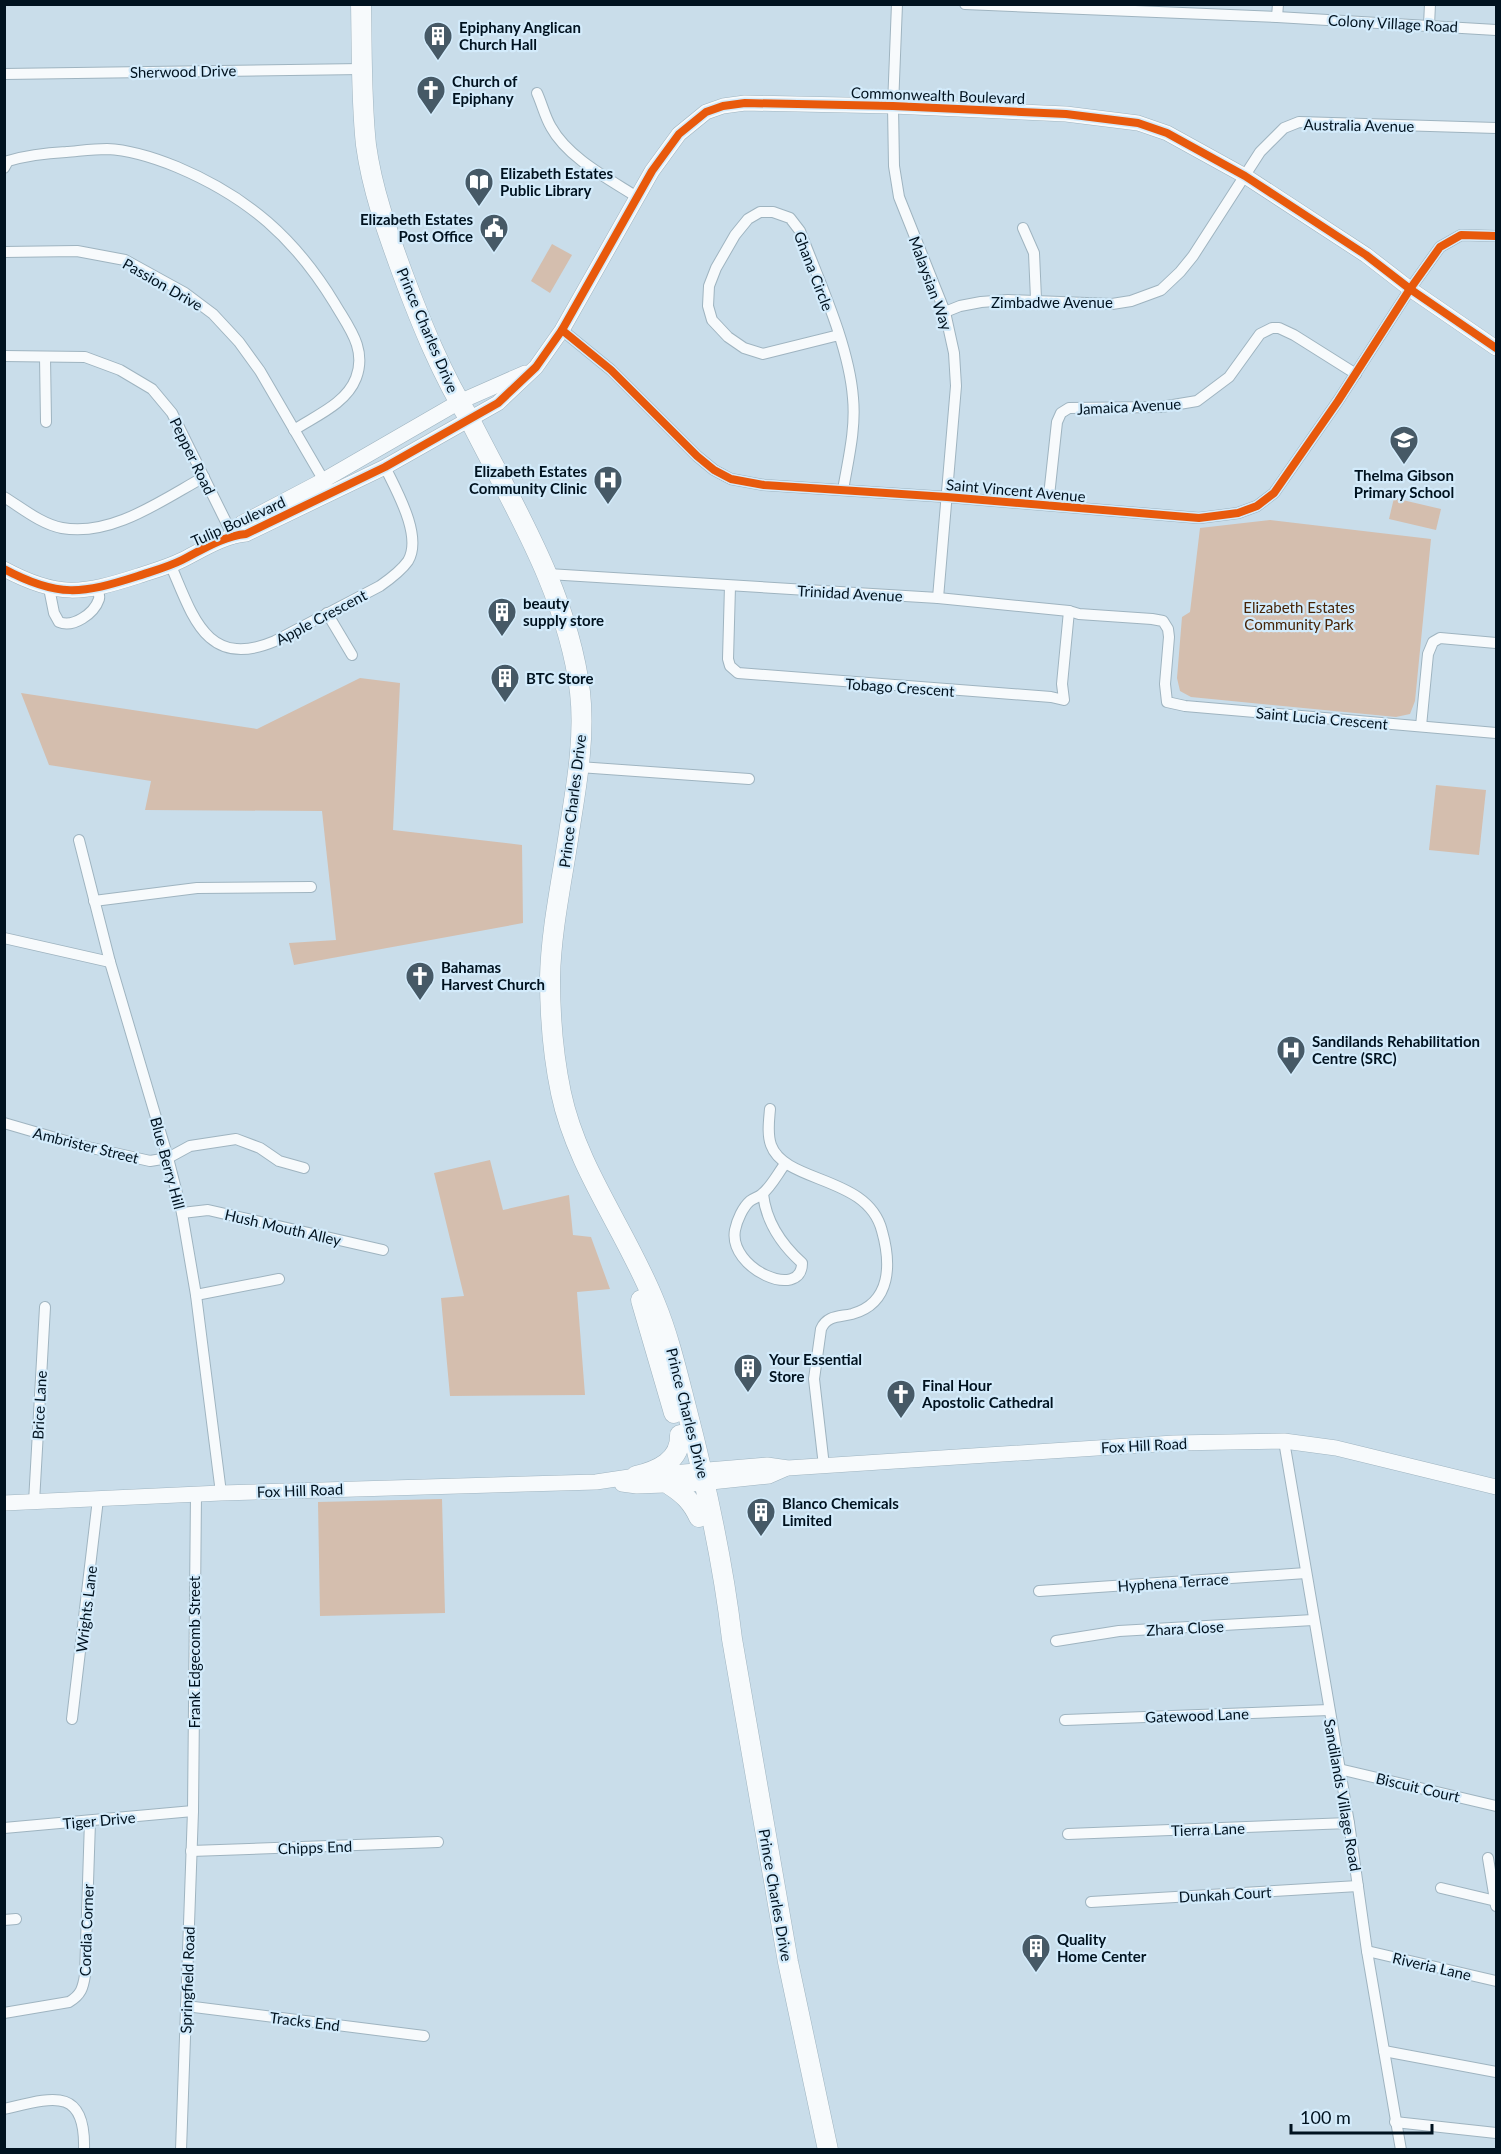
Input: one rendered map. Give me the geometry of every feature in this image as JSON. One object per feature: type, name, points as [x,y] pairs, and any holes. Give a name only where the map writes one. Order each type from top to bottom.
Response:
[{"type":"highway","name":"Prince Charles Drive","points":[[361,4],[366,146],[389,236],[418,315],[459,402],[548,574],[568,635],[580,694],[579,767],[550,975],[553,1041],[562,1096],[584,1159],[654,1299],[669,1339],[698,1478],[726,1587],[732,1639],[788,1962],[828,2150]]},
{"type":"highway","name":"Prince Charles Drive","points":[[619,1231],[680,1435],[698,1478],[699,1517],[716,1591],[732,1639]]},
{"type":"highway","points":[[636,1476],[652,1472],[669,1461],[678,1449],[680,1435]]},
{"type":"highway","points":[[670,1485],[683,1493],[693,1504],[699,1517]]},
{"type":"street","name":"Malaysian Way","points":[[897,4],[894,166],[899,197],[945,312],[954,353],[956,386],[938,598]]},
{"type":"street","name":"Colony Village Road","points":[[965,4],[1277,17],[1497,30]]},
{"type":"street","points":[[1277,17],[1278,4]]},
{"type":"street","points":[[1430,26],[1431,4]]},
{"type":"street","name":"Sherwood Drive","points":[[4,74],[362,69]]},
{"type":"street","points":[[537,93],[551,128],[573,153],[637,197]]},
{"type":"street","name":"Commonwealth Boulevard","points":[[470,420],[498,404],[536,367],[562,330],[652,171],[679,134],[706,112],[723,106],[745,103],[894,106],[1066,114],[1138,123],[1167,133],[1245,176],[1366,255],[1410,289],[1497,348]]},
{"type":"street","name":"Australia Avenue","points":[[1245,176],[1260,152],[1284,128],[1299,122],[1497,128]]},
{"type":"street","points":[[4,168],[8,161],[28,155],[51,153],[108,149],[153,157],[206,179],[247,204],[275,227],[320,279],[357,340],[360,359],[356,379],[346,394],[338,402],[294,430]]},
{"type":"street","name":"Zimbadwe Avenue","points":[[945,312],[981,302],[1036,299],[1112,304],[1131,301],[1161,290],[1187,264],[1245,176]]},
{"type":"street","name":"Ghana Circle","points":[[839,335],[763,354],[744,348],[728,337],[712,320],[708,306],[709,286],[716,268],[748,219],[760,212],[773,212],[790,218],[801,231],[839,335],[851,378],[854,400],[853,432],[843,490]]},
{"type":"street","points":[[1023,228],[1034,253],[1036,299]]},
{"type":"street","name":"Saint Vincent Avenue","points":[[562,330],[610,370],[697,456],[714,470],[731,478],[764,485],[947,497],[1199,518],[1217,517],[1257,506],[1274,493],[1440,247],[1461,235],[1497,236]]},
{"type":"street","name":"Passion Drive","points":[[4,252],[77,250],[125,260],[185,293],[213,314],[239,342],[260,371],[327,487]]},
{"type":"street","name":"Jamaica Avenue","points":[[1048,505],[1057,422],[1061,413],[1069,408],[1161,407],[1197,401],[1229,377],[1260,334],[1272,328],[1279,328],[1294,335],[1356,374]]},
{"type":"street","name":"Pepper Road","points":[[4,356],[85,357],[120,370],[152,389],[172,413],[233,536]]},
{"type":"street","points":[[45,357],[46,422]]},
{"type":"street","points":[[459,402],[536,367]]},
{"type":"street","name":"Tulip Boulevard","points":[[327,487],[459,402]]},
{"type":"street","name":"Tulip Boulevard","points":[[4,569],[29,582],[49,588],[75,591],[98,589],[171,566],[233,536],[242,523],[327,487],[385,467],[470,420]]},
{"type":"street","name":"Apple Crescent","points":[[171,566],[199,627],[210,638],[226,647],[238,650],[262,647],[380,586],[394,576],[409,560],[413,539],[411,529],[385,467]]},
{"type":"street","points":[[4,497],[50,524],[63,528],[89,528],[115,523],[204,477]]},
{"type":"street","name":"Trinidad Avenue","points":[[548,574],[938,598],[1069,611],[1079,614],[1152,619]]},
{"type":"street","name":"Tobago Crescent","points":[[730,586],[728,659],[730,666],[738,673],[1051,697],[1064,700],[1062,684],[1069,611]]},
{"type":"street","points":[[49,588],[54,613],[59,622],[67,625],[76,623],[88,614],[99,600],[98,589]]},
{"type":"street","points":[[327,613],[352,655]]},
{"type":"street","name":"Saint Lucia Crescent","points":[[1152,619],[1163,621],[1168,629],[1164,684],[1167,702],[1185,706],[1421,726]]},
{"type":"street","points":[[1497,643],[1440,638],[1433,642],[1428,654],[1421,726],[1497,734]]},
{"type":"street","points":[[579,767],[749,779]]},
{"type":"street","name":"Blue Berry Hill","points":[[79,840],[110,962],[182,1213],[196,1295],[221,1493]]},
{"type":"street","points":[[94,901],[197,888],[311,887]]},
{"type":"street","points":[[4,938],[110,962]]},
{"type":"street","points":[[770,1109],[769,1134],[771,1146],[777,1156],[785,1164],[833,1183],[857,1196],[871,1209],[881,1226],[886,1245],[887,1278],[878,1298],[854,1314],[831,1318],[823,1324],[821,1329],[814,1378],[824,1466]]},
{"type":"street","name":"Ambrister Street","points":[[4,1123],[83,1146],[150,1161],[168,1158]]},
{"type":"street","points":[[168,1158],[190,1146],[236,1138],[260,1148],[279,1161],[304,1168]]},
{"type":"street","points":[[763,1194],[768,1219],[793,1255],[802,1263],[799,1276],[791,1279],[766,1277],[742,1259],[735,1248],[735,1230],[742,1212],[748,1202],[763,1194],[785,1164]]},
{"type":"street","name":"Hush Mouth Alley","points":[[182,1213],[208,1210],[383,1250]]},
{"type":"street","points":[[196,1295],[279,1279]]},
{"type":"street","name":"Brice Lane","points":[[34,1502],[45,1307]]},
{"type":"street","name":"Fox Hill Road","points":[[4,1503],[221,1493],[596,1482],[636,1476],[698,1478],[769,1476],[788,1468],[1174,1443],[1284,1441],[1336,1448],[1497,1487]]},
{"type":"street","name":"Sandilands Village Road","points":[[1284,1441],[1349,1823],[1367,1951],[1401,2150]]},
{"type":"street","name":"Fox Hill Road","points":[[596,1482],[637,1486],[670,1485],[698,1478]]},
{"type":"street","name":"Frank Edgecomb Street","points":[[193,1811],[196,1494]]},
{"type":"street","name":"Wrights Lane","points":[[72,1719],[98,1499]]},
{"type":"street","name":"Hyphena Terrace","points":[[1039,1591],[1306,1573]]},
{"type":"street","name":"Zhara Close","points":[[1056,1641],[1119,1631],[1313,1620]]},
{"type":"street","name":"Gatewood Lane","points":[[1065,1720],[1329,1710]]},
{"type":"street","name":"Biscuit Court","points":[[1339,1769],[1497,1806]]},
{"type":"street","name":"Tiger Drive","points":[[4,1828],[193,1811]]},
{"type":"street","name":"Springfield Road","points":[[181,2150],[193,1811]]},
{"type":"street","name":"Cordia Corner","points":[[4,2013],[69,2002],[77,1997],[83,1988],[90,1821]]},
{"type":"street","name":"Tierra Lane","points":[[1068,1834],[1349,1823]]},
{"type":"street","name":"Chipps End","points":[[191,1851],[438,1842]]},
{"type":"street","points":[[1441,1888],[1496,1903],[1488,1857]]},
{"type":"street","name":"Dunkah Court","points":[[1091,1902],[1358,1886]]},
{"type":"street","name":"Riveria Lane","points":[[1367,1951],[1497,1981]]},
{"type":"street","name":"Tracks End","points":[[186,2006],[424,2036]]},
{"type":"street","points":[[1384,2051],[1497,2072]]},
{"type":"street","points":[[4,2109],[50,2099],[67,2103],[74,2107],[82,2121],[84,2150]]},
{"type":"street","points":[[1395,2122],[1497,2133]]},
{"type":"green space","points":[[552,244],[572,255],[550,293],[531,281]]},
{"type":"green space","points":[[1394,498],[1441,509],[1436,530],[1389,519]]},
{"type":"green space","name":"Elizabeth Estates Community Park","points":[[1270,520],[1431,539],[1415,701],[1410,714],[1396,717],[1191,697],[1180,691],[1177,678],[1182,617],[1190,612],[1200,528]]},
{"type":"green space","points":[[360,678],[400,683],[393,830],[522,845],[523,923],[294,965],[289,943],[336,940],[322,811],[145,810],[151,781],[49,765],[21,693],[257,729]]},
{"type":"green space","points":[[1436,785],[1486,790],[1479,855],[1429,850]]},
{"type":"green space","points":[[490,1160],[503,1210],[569,1195],[573,1235],[591,1237],[610,1289],[577,1292],[585,1395],[450,1396],[441,1298],[464,1296],[434,1173]]},
{"type":"green space","points":[[442,1499],[445,1613],[320,1616],[318,1502]]},
{"type":"cycle path","points":[[4,569],[40,585],[70,590],[101,587],[160,569],[221,540],[246,534],[385,467],[498,403],[536,367],[562,330],[652,171],[679,134],[706,112],[723,106],[745,103],[893,106],[1066,114],[1138,123],[1167,133],[1245,176],[1366,255],[1410,289],[1496,348]]},
{"type":"cycle path","points":[[562,330],[611,370],[697,456],[714,470],[731,479],[764,485],[947,497],[1199,518],[1238,513],[1257,506],[1274,493],[1440,247],[1461,235],[1496,236]]},
{"type":"place","name":"Epiphany Anglican Church Hall","points":[[438,62]]},
{"type":"place","name":"Church of Epiphany","points":[[431,116]]},
{"type":"place","name":"Elizabeth Estates Public Library","points":[[479,208]]},
{"type":"place","name":"Elizabeth Estates Post Office","points":[[494,254]]},
{"type":"place","name":"Thelma Gibson Primary School","points":[[1404,466]]},
{"type":"place","name":"Elizabeth Estates Community Clinic","points":[[608,506]]},
{"type":"place","name":"beauty supply store","points":[[502,638]]},
{"type":"place","name":"BTC Store","points":[[505,704]]},
{"type":"place","name":"Bahamas Harvest Church","points":[[420,1002]]},
{"type":"place","name":"Sandilands Rehabilitation Centre (SRC)","points":[[1291,1076]]},
{"type":"place","name":"Your Essential Store","points":[[748,1394]]},
{"type":"place","name":"Final Hour Apostolic Cathedral","points":[[901,1420]]},
{"type":"place","name":"Blanco Chemicals Limited","points":[[761,1538]]},
{"type":"place","name":"Quality Home Center","points":[[1036,1974]]}]
